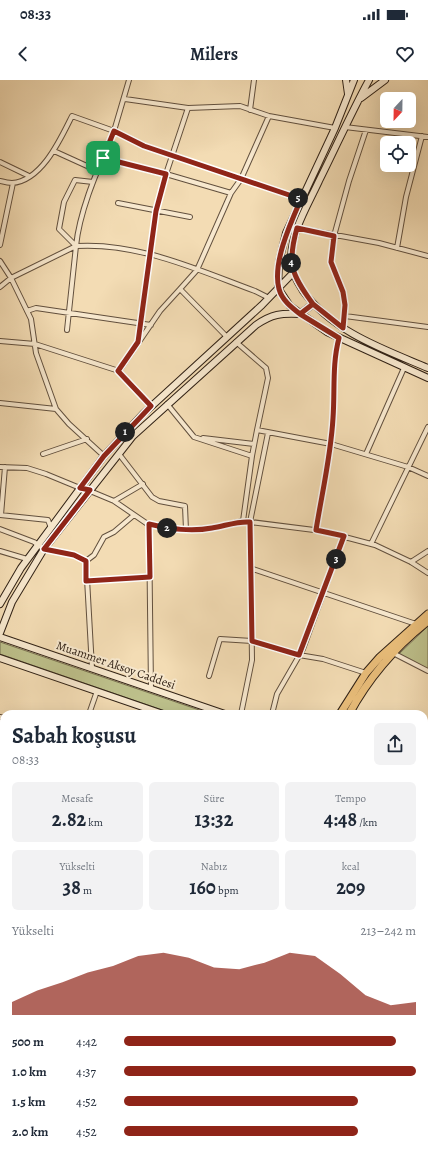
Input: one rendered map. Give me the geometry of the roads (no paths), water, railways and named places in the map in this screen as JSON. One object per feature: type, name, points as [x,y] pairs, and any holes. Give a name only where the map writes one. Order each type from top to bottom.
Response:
[{"type":"main road","points":[[343,710],[366,673],[380,657],[428,614]]},
{"type":"main road","points":[[352,710],[383,663],[428,621]]},
{"type":"street","points":[[66,330],[79,231],[93,182],[114,131],[129,80]]},
{"type":"street","points":[[250,110],[254,80]]},
{"type":"street","points":[[346,80],[348,96]]},
{"type":"street","points":[[354,80],[335,128],[301,199],[285,240],[279,262],[278,288],[290,306],[300,314],[339,338],[428,378]]},
{"type":"street","points":[[369,80],[357,101],[297,228],[291,255],[293,273],[313,304],[343,328],[379,347],[428,368]]},
{"type":"street","points":[[357,101],[372,88],[385,80]]},
{"type":"street","points":[[124,99],[188,108],[240,106],[269,116],[335,128]]},
{"type":"street","points":[[138,342],[156,211],[166,174],[188,108]]},
{"type":"street","points":[[0,181],[13,183],[29,176],[41,167],[54,151],[72,116],[114,131],[144,146],[301,199]]},
{"type":"street","points":[[118,371],[151,324],[197,270],[231,193],[241,179],[269,116]]},
{"type":"street","points":[[345,127],[428,137]]},
{"type":"street","points":[[343,328],[345,316],[343,292],[331,262],[334,236],[349,181],[366,130]]},
{"type":"street","points":[[397,248],[406,197],[422,136]]},
{"type":"street","points":[[54,151],[98,170]]},
{"type":"street","points":[[103,158],[231,193]]},
{"type":"street","points":[[0,162],[29,176]]},
{"type":"street","points":[[76,246],[59,229],[64,202],[75,180],[93,182]]},
{"type":"street","points":[[0,245],[13,183]]},
{"type":"street","points":[[118,203],[190,217]]},
{"type":"street","points":[[297,228],[397,248],[428,256]]},
{"type":"street","points":[[0,287],[11,278],[76,246],[97,244],[121,247],[150,254],[197,270],[269,298]]},
{"type":"street","points":[[0,261],[11,278],[31,319],[36,353],[56,409],[69,424],[104,456]]},
{"type":"street","points":[[0,604],[27,559],[104,456],[151,406],[269,298],[293,273]]},
{"type":"street","points":[[180,289],[227,337]]},
{"type":"street","points":[[0,633],[12,602],[44,549],[137,432],[236,342],[268,317],[281,313],[300,314],[313,304]]},
{"type":"street","points":[[27,311],[36,308],[151,324]]},
{"type":"street","points":[[345,316],[428,327]]},
{"type":"street","points":[[316,530],[331,444],[334,418],[333,388],[339,338]]},
{"type":"street","points":[[0,341],[35,344],[118,371],[151,406]]},
{"type":"street","points":[[236,342],[266,368],[268,378],[254,444],[243,521]]},
{"type":"street","points":[[366,454],[404,368]]},
{"type":"street","points":[[0,403],[56,409]]},
{"type":"street","points":[[167,404],[194,437],[252,456]]},
{"type":"street","points":[[371,544],[428,427]]},
{"type":"street","points":[[257,430],[331,444],[408,467],[428,476]]},
{"type":"street","points":[[242,710],[252,660],[250,522],[268,432]]},
{"type":"street","points":[[194,437],[254,444]]},
{"type":"street","points":[[43,454],[87,439]]},
{"type":"street","points":[[119,454],[143,484],[152,498],[159,501],[185,506],[186,530]]},
{"type":"street","points":[[0,466],[27,468],[80,488],[90,490],[114,501],[149,524],[186,530],[212,528],[243,521],[316,530],[371,544],[411,562],[428,573]]},
{"type":"street","points":[[5,467],[0,515],[48,520],[51,528]]},
{"type":"street","points":[[114,501],[143,484]]},
{"type":"street","points":[[86,561],[94,555],[104,537],[114,532],[134,515]]},
{"type":"street","points":[[149,524],[151,689]]},
{"type":"street","points":[[0,529],[44,549],[74,555],[86,561]]},
{"type":"street","points":[[273,710],[277,694],[299,655],[344,536]]},
{"type":"street","points":[[0,551],[27,559]]},
{"type":"street","points":[[411,562],[428,551]]},
{"type":"street","points":[[86,561],[92,668]]},
{"type":"street","points":[[250,568],[416,624]]},
{"type":"street","points":[[86,581],[150,577]]},
{"type":"street","name":"Muammer Aksoy Caddesi","points":[[0,637],[212,710]]},
{"type":"street","points":[[209,676],[220,639],[252,641],[299,655],[323,659],[366,673]]},
{"type":"street","points":[[393,653],[428,671]]},
{"type":"street","points":[[1,659],[152,710]]},
{"type":"street","points":[[90,710],[97,691]]}]
